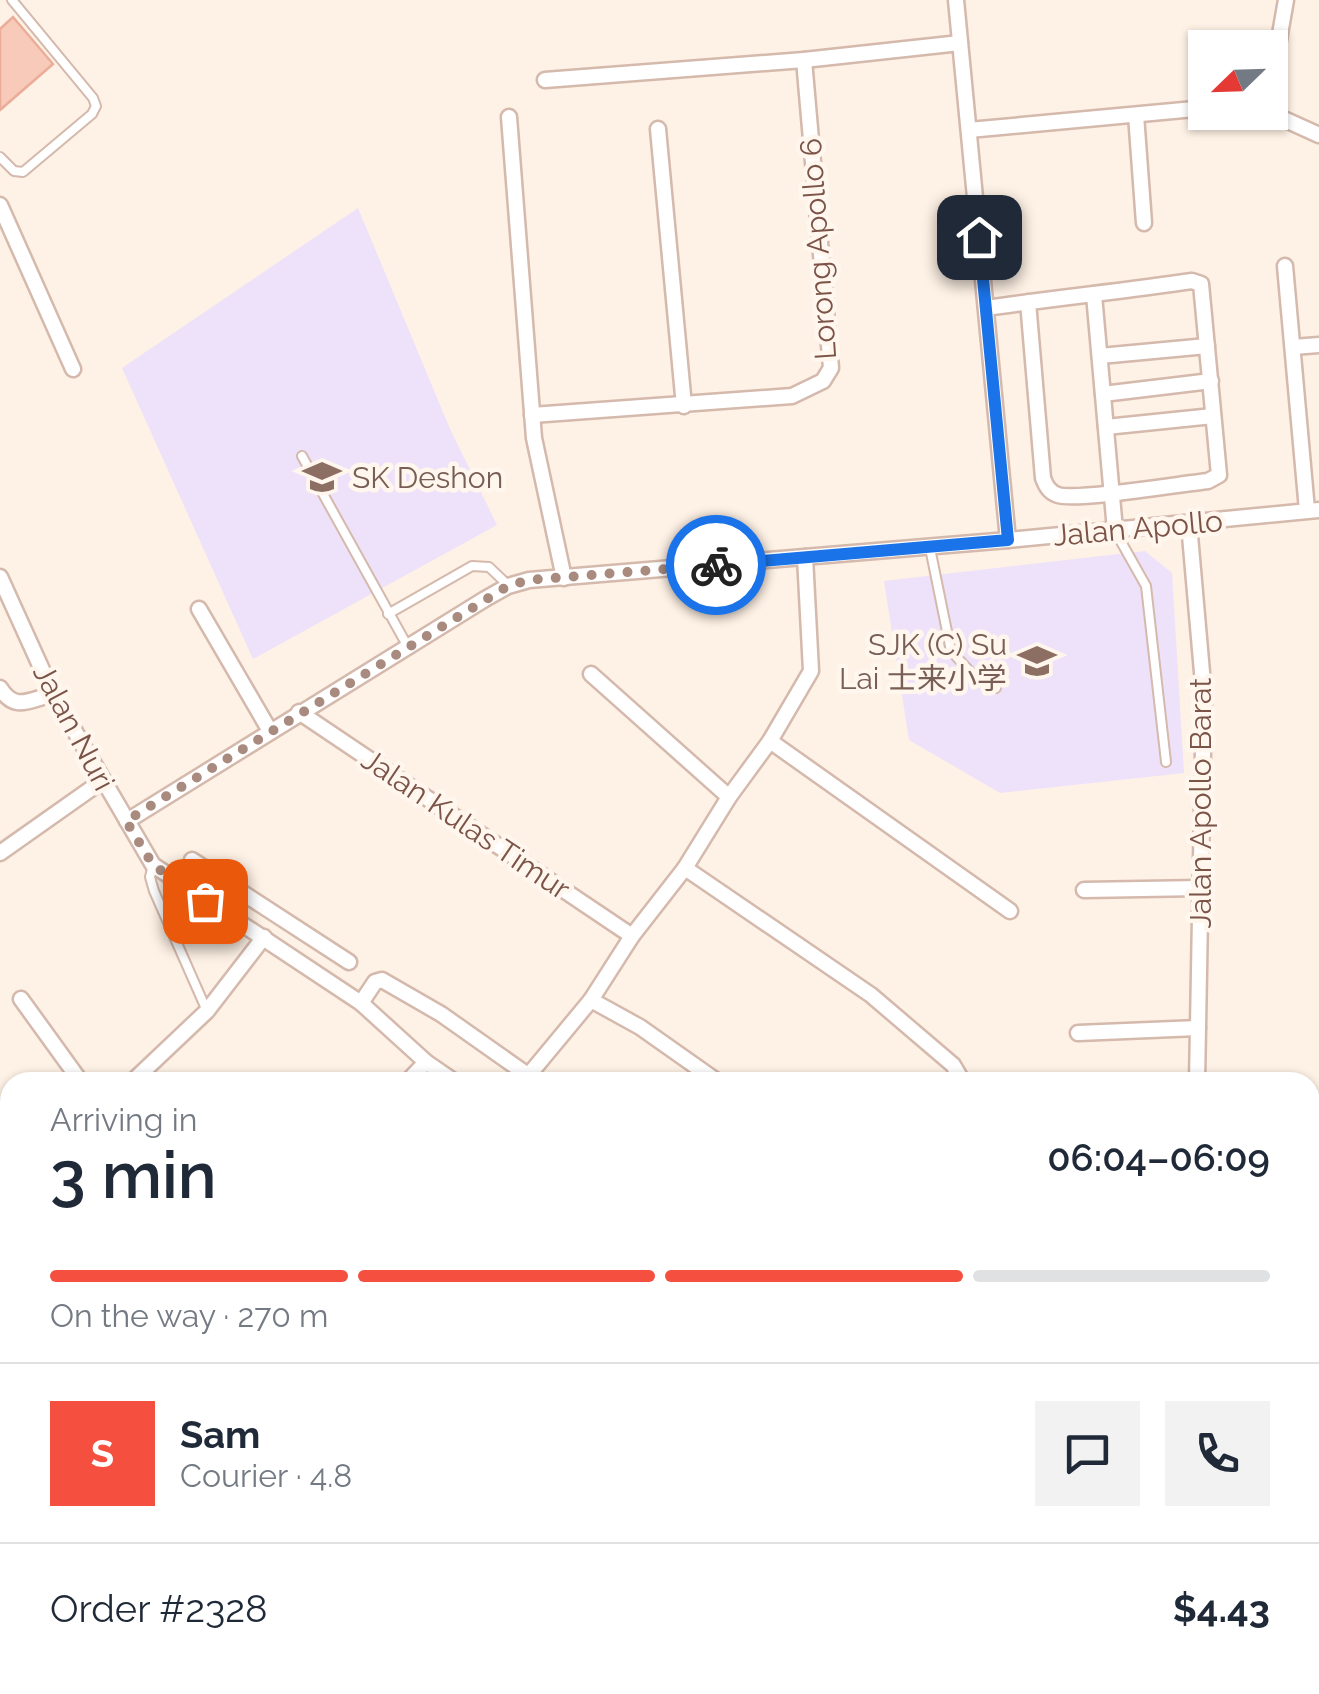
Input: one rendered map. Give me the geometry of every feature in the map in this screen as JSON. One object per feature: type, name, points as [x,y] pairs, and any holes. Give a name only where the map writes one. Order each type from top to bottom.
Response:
[{"type":"street","points":[[956,0],[1008,540]]},
{"type":"street","points":[[1281,30],[1286,0]]},
{"type":"street","points":[[545,80],[804,60],[960,43]]},
{"type":"street","name":"Lorong Apollo 6","points":[[532,415],[792,396],[823,381],[831,368],[804,60]]},
{"type":"street","points":[[968,130],[1188,110]]},
{"type":"street","points":[[1136,115],[1144,224]]},
{"type":"street","points":[[509,117],[532,415],[564,578]]},
{"type":"street","points":[[1288,121],[1319,135]]},
{"type":"street","points":[[658,129],[684,406]]},
{"type":"street","points":[[0,205],[73,369]]},
{"type":"street","points":[[1285,266],[1313,510]]},
{"type":"street","points":[[986,308],[1028,302],[1094,296],[1198,282],[1203,288],[1220,470],[1216,478],[1062,496],[1046,486],[1028,302]]},
{"type":"street","points":[[1094,296],[1115,530]]},
{"type":"street","points":[[1293,347],[1319,345]]},
{"type":"street","points":[[1100,356],[1207,346]]},
{"type":"street","points":[[1103,394],[1211,381]]},
{"type":"street","points":[[1106,427],[1213,416]]},
{"type":"street","name":"Jalan Apollo","points":[[126,821],[508,586],[529,580],[1313,510]]},
{"type":"street","name":"Jalan Apollo Barat","points":[[1188,524],[1204,695],[1197,1072]]},
{"type":"street","points":[[532,1072],[592,1000],[632,936],[685,868],[728,797],[770,741],[811,671],[805,557]]},
{"type":"street","name":"Jalan Nuri","points":[[0,576],[53,694],[153,865],[361,1003],[440,1072]]},
{"type":"street","points":[[199,609],[270,730]]},
{"type":"street","points":[[591,674],[728,797]]},
{"type":"street","points":[[0,688],[8,699],[19,703],[53,694]]},
{"type":"street","name":"Jalan Kulas Timur","points":[[299,712],[632,936]]},
{"type":"street","points":[[770,741],[1010,911]]},
{"type":"street","points":[[0,853],[102,781]]},
{"type":"street","points":[[192,860],[350,962]]},
{"type":"street","points":[[685,868],[871,994],[958,1072]]},
{"type":"street","points":[[205,901],[219,879]]},
{"type":"street","points":[[1084,890],[1200,888]]},
{"type":"street","points":[[142,1072],[206,1011],[264,937]]},
{"type":"street","points":[[309,967],[326,946]]},
{"type":"street","points":[[361,1003],[374,982],[382,980],[440,1014],[517,1072]]},
{"type":"street","points":[[22,999],[74,1072]]},
{"type":"street","points":[[592,1000],[640,1027],[704,1072]]},
{"type":"street","points":[[1078,1032],[1198,1028]]},
{"type":"street","points":[[416,1072],[426,1062]]},
{"type":"lane","points":[[0,157],[14,172],[22,172],[92,114],[96,106],[94,98],[12,0]]},
{"type":"lane","points":[[302,456],[408,646]]},
{"type":"lane","points":[[1115,530],[1146,586],[1166,762]]},
{"type":"lane","points":[[930,547],[951,652],[977,680],[996,688]]},
{"type":"lane","points":[[388,614],[472,566],[489,567],[508,586]]},
{"type":"lane","points":[[153,865],[150,877],[154,891],[206,1011]]},
{"type":"shaded area","name":"SK Deshon","points":[[358,208],[450,429],[497,525],[253,659],[122,368]]},
{"type":"shaded area","name":"SJK (C) Su Lai 士来小学","points":[[1145,551],[1172,573],[1184,773],[1000,793],[909,740],[884,581]]},
{"type":"building","points":[[13,17],[53,64],[0,110],[0,29]]},
{"type":"way so far","points":[[205,901],[153,865],[126,821],[508,586],[529,580],[716,565]]},
{"type":"place","name":"SK Deshon","points":[[322,477]]},
{"type":"place","name":"SJK (C) Su Lai 士来小学","points":[[1037,661]]},
{"type":"route","points":[[716,565],[1008,540],[979,237]]}]
